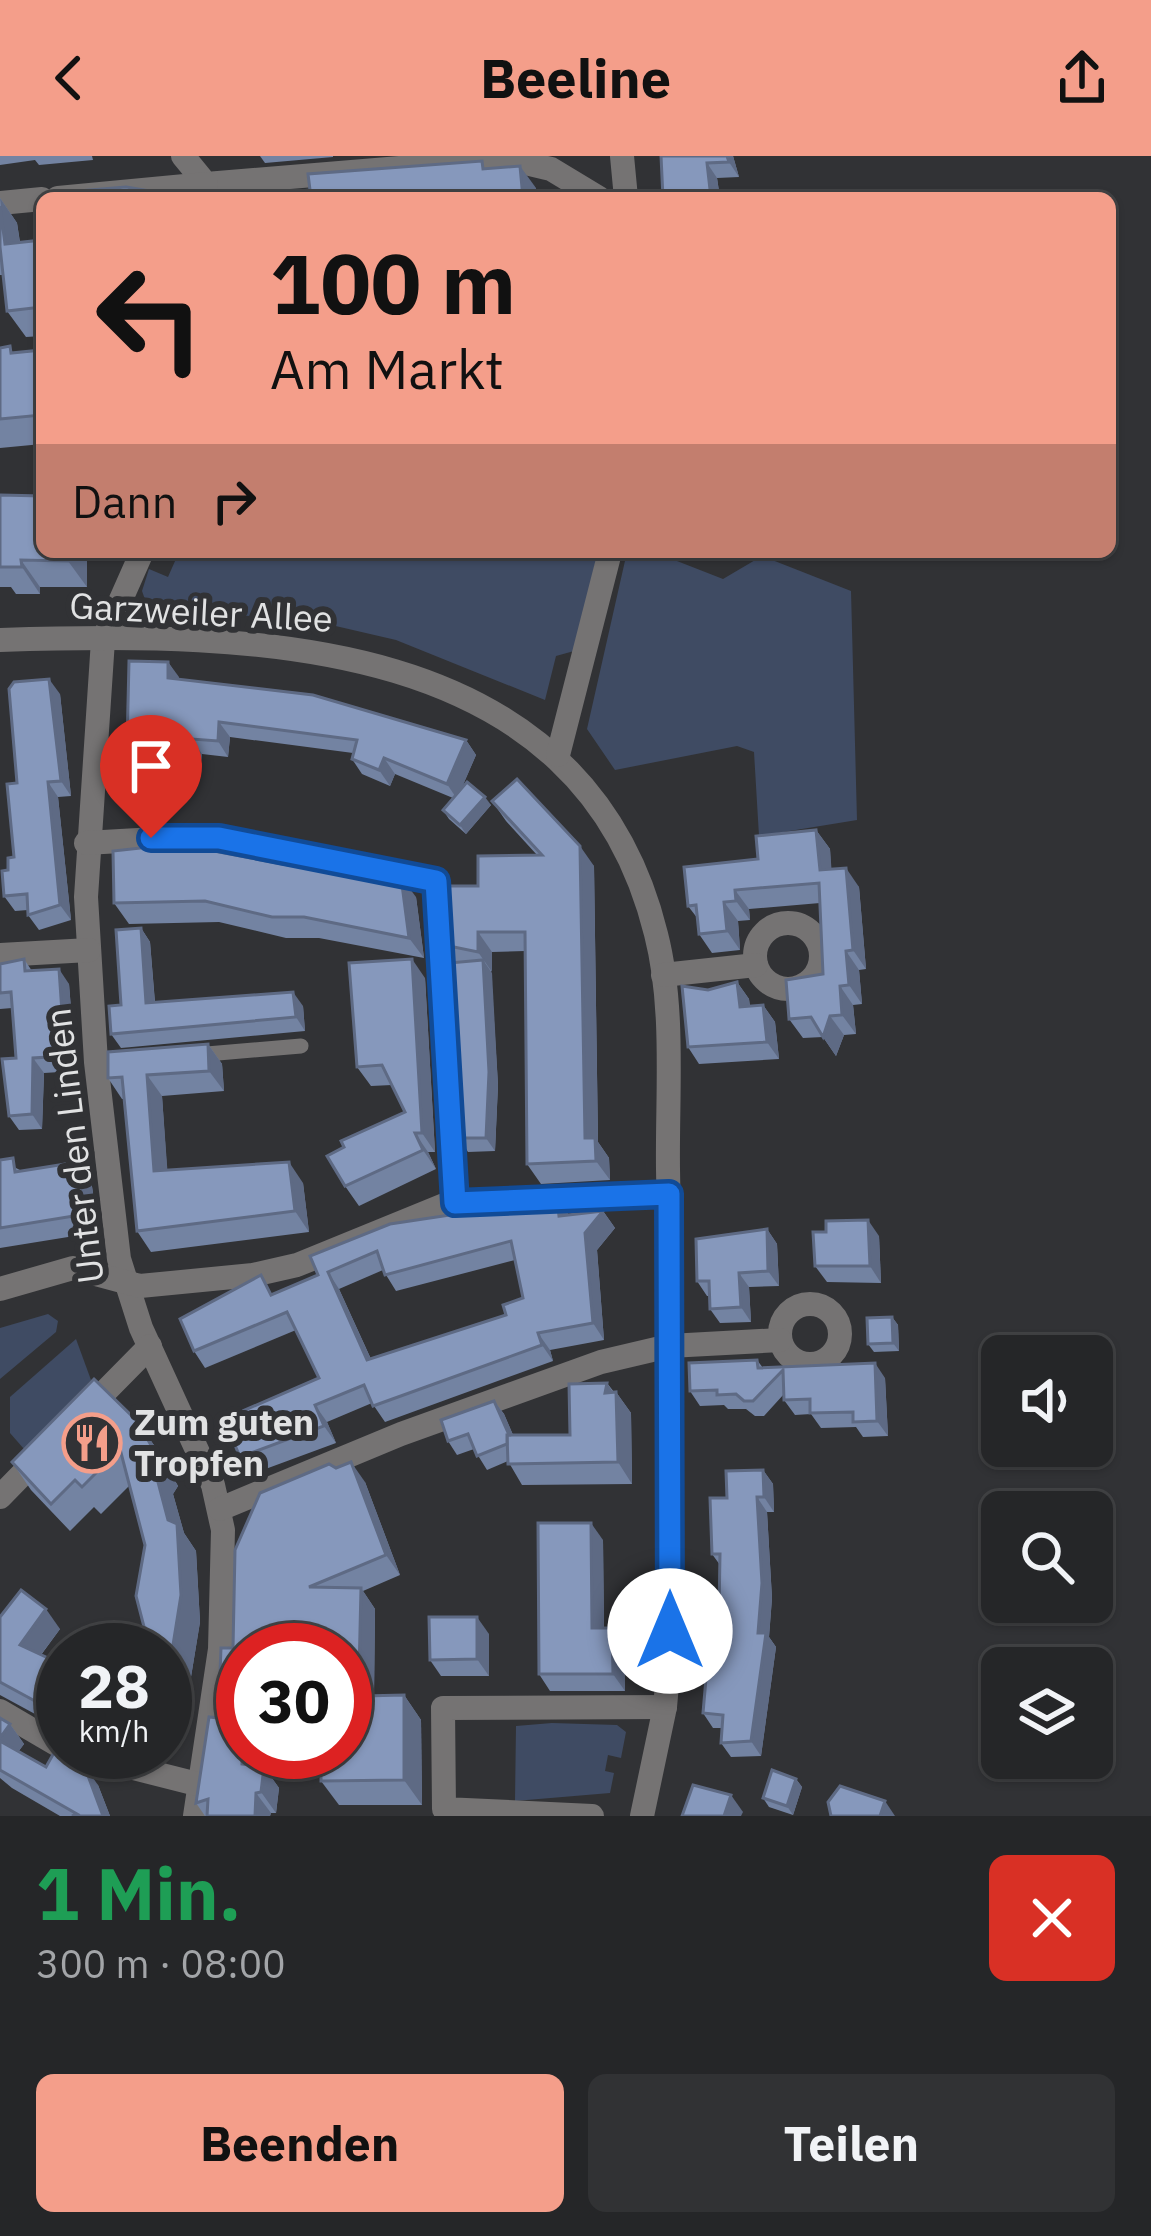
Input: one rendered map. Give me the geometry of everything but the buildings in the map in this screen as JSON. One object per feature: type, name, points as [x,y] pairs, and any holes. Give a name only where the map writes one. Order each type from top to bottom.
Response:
[{"type":"street","points":[[183,156],[206,184]]},
{"type":"street","points":[[622,156],[625,192]]},
{"type":"street","points":[[121,192],[206,184],[273,188],[487,157],[541,165],[588,192]]},
{"type":"street","points":[[0,203],[36,200]]},
{"type":"street","name":"Unter den Linden","points":[[139,558],[103,640],[86,843],[88,950],[107,1061],[125,1285],[220,1508],[224,1609],[195,1816]]},
{"type":"street","points":[[558,755],[608,558]]},
{"type":"street","name":"Garzweiler Allee","points":[[0,640],[103,640],[338,654],[448,690],[521,727],[558,755],[590,791],[628,848],[648,903],[663,974],[669,1194],[670,1631],[665,1707],[642,1816]]},
{"type":"street","points":[[86,843],[207,836],[436,881],[455,1203]]},
{"type":"street","points":[[0,955],[88,950]]},
{"type":"street","points":[[663,974],[756,964]]},
{"type":"street","points":[[0,1289],[73,1268],[125,1285],[187,1284],[284,1269],[407,1216],[455,1203],[669,1194]]},
{"type":"street","points":[[220,1508],[423,1426],[601,1362],[669,1346],[780,1340]]},
{"type":"street","points":[[0,1497],[150,1346]]},
{"type":"street","points":[[592,1816],[444,1809],[442,1708],[665,1707]]},
{"type":"street","points":[[0,1712],[36,1733]]},
{"type":"street","points":[[178,1779],[197,1784]]},
{"type":"lane","points":[[187,1055],[301,1046]]},
{"type":"shaded area","points":[[176,558],[597,558],[574,651],[556,656],[545,700],[396,640],[314,621],[148,608],[142,591],[149,569],[168,577]]},
{"type":"shaded area","points":[[626,558],[669,558],[723,579],[759,558],[767,558],[851,591],[857,820],[759,836],[754,752],[737,746],[615,770],[587,729]]},
{"type":"shaded area","points":[[48,1314],[58,1321],[56,1332],[0,1379],[0,1328]]},
{"type":"shaded area","points":[[76,1339],[91,1380],[24,1449],[10,1433],[10,1397]]},
{"type":"shaded area","points":[[617,1725],[626,1732],[621,1758],[608,1755],[605,1771],[614,1773],[610,1793],[515,1801],[516,1726]]},
{"type":"place","name":"Zum guten Tropfen","points":[[92,1443]]},
{"type":"route","points":[[151,838],[219,838],[436,881],[455,1203],[669,1194],[670,1631]]}]
